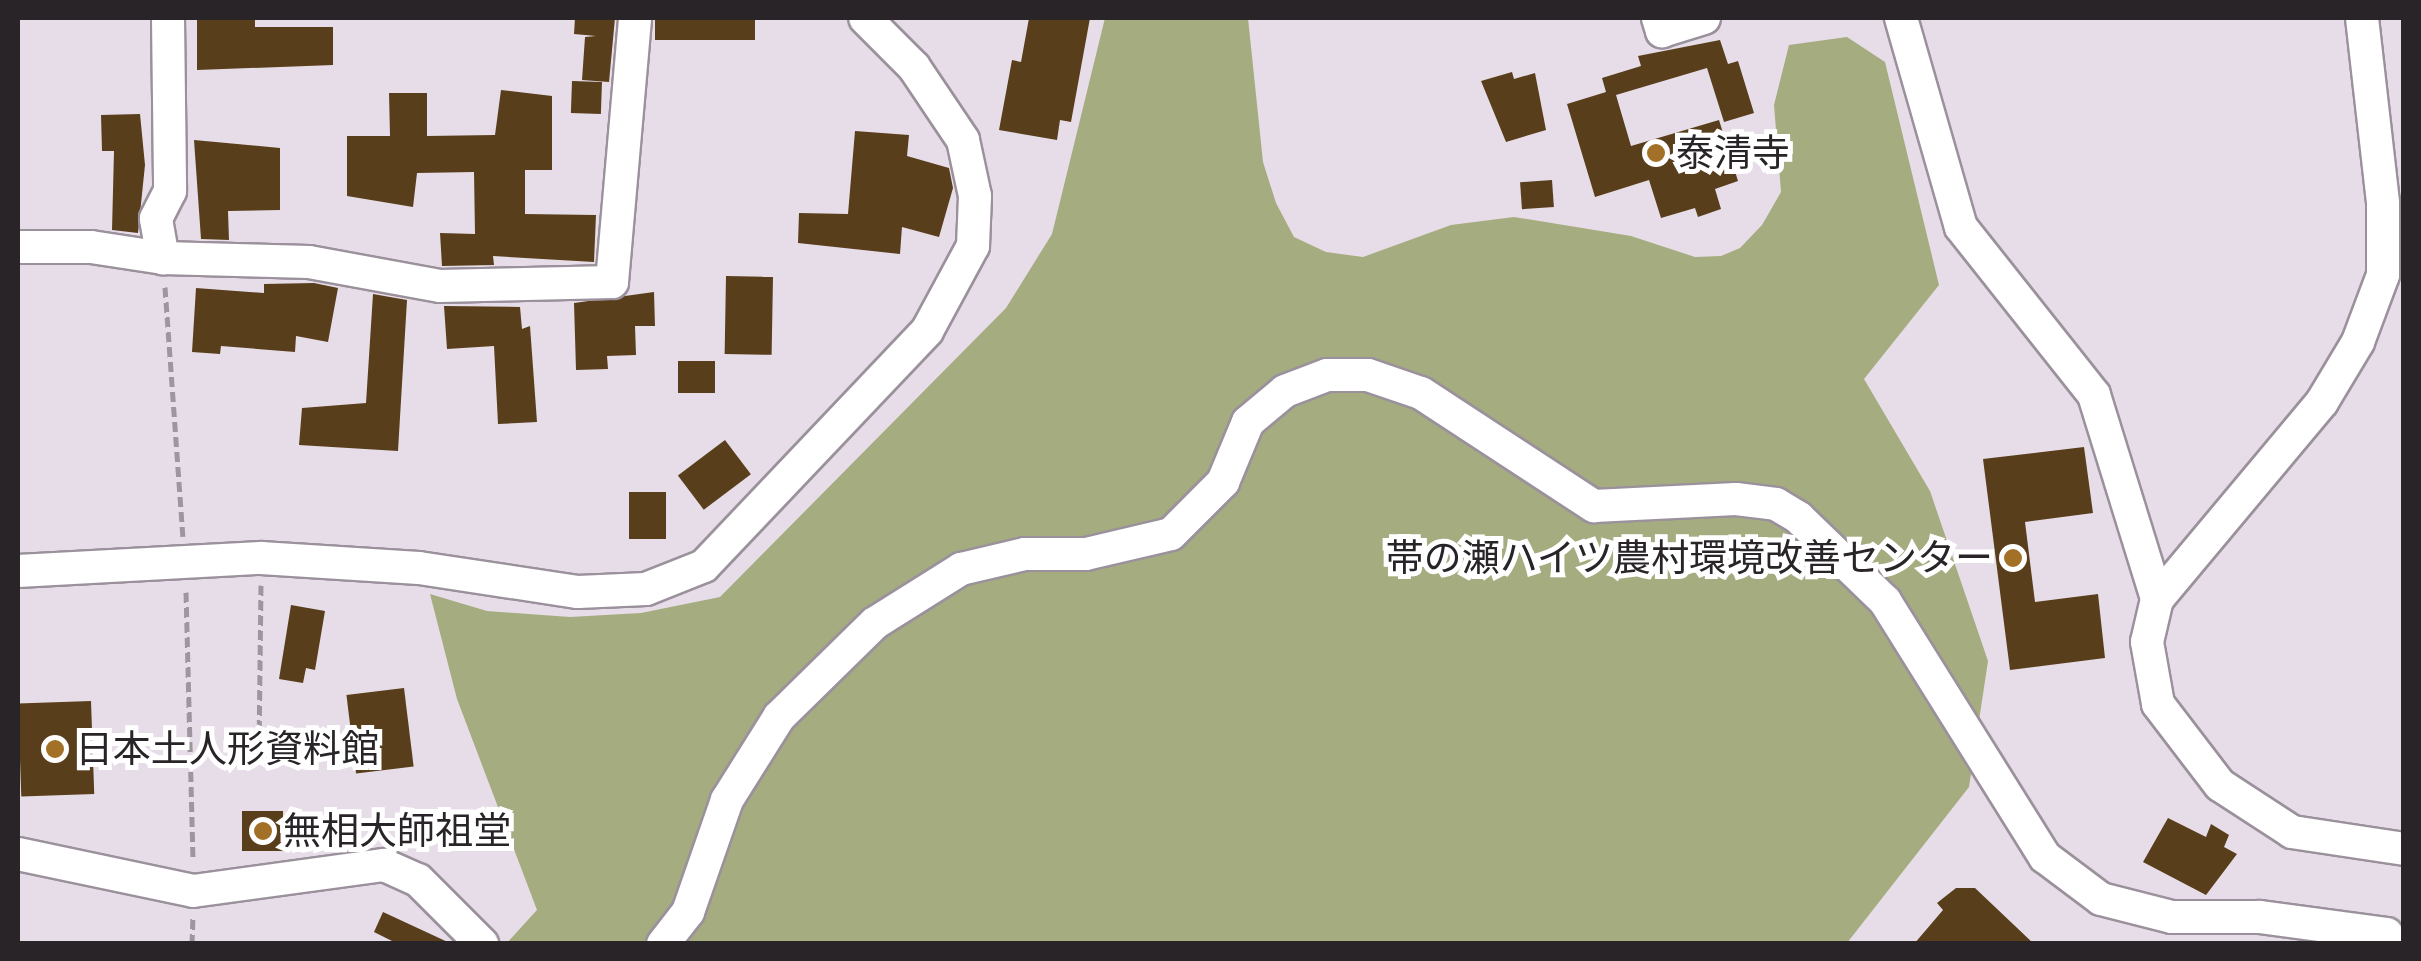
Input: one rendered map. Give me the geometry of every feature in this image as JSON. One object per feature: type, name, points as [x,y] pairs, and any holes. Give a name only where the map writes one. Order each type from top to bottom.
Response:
[{"type":"street","points":[[163,258],[156,219],[170,191],[168,18]]},
{"type":"street","points":[[18,246],[92,247],[163,258],[309,262],[440,286],[612,282],[635,18]]},
{"type":"street","points":[[18,571],[261,558],[420,568],[578,592],[646,589],[704,566],[927,331],[974,246],[975,196],[963,140],[914,67],[864,18]]},
{"type":"street","points":[[1658,18],[1662,32],[1704,18]]},
{"type":"street","points":[[1901,18],[1961,226],[2094,394],[2157,599]]},
{"type":"street","points":[[2362,18],[2383,203],[2383,276],[2358,342],[2322,402],[2157,599],[2148,642],[2158,704],[2220,785],[2292,832],[2404,848]]},
{"type":"street","points":[[663,944],[688,912],[727,800],[778,718],[876,623],[961,569],[1024,554],[1086,554],[1172,534],[1223,482],[1248,422],[1285,392],[1327,375],[1368,375],[1421,394],[1594,506],[1736,499],[1776,504],[1799,518],[1884,601],[2045,857],[2100,899],[2172,917],[2260,917],[2386,936]]},
{"type":"street","points":[[18,854],[193,891],[384,865],[418,880],[482,944]]},
{"type":"path","points":[[163,258],[182,512]]},
{"type":"path","points":[[261,558],[259,741],[330,737]]},
{"type":"path","points":[[185,562],[193,844]]},
{"type":"path","points":[[192,944],[193,923]]},
{"type":"green space","points":[[1105,18],[1248,18],[1263,162],[1276,203],[1294,237],[1326,252],[1363,257],[1451,225],[1514,217],[1631,236],[1695,257],[1721,256],[1740,248],[1762,225],[1781,192],[1774,105],[1789,45],[1847,37],[1885,62],[1939,285],[1864,379],[1930,491],[1988,661],[1969,787],[1847,943],[506,944],[537,910],[457,699],[430,594],[487,611],[570,617],[641,613],[720,597],[1006,308],[1052,234]]},
{"type":"building","points":[[197,18],[255,18],[255,27],[333,27],[333,65],[197,70]]},
{"type":"building","points":[[575,18],[615,18],[609,82],[582,80],[585,37],[596,36],[574,34]]},
{"type":"building","points":[[655,18],[755,18],[755,40],[655,40]]},
{"type":"building","points":[[1029,18],[1090,18],[1071,122],[1060,120],[1057,140],[999,130],[1012,60],[1021,62]]},
{"type":"building","name":"泰清寺","points":[[1720,40],[1728,64],[1738,61],[1754,113],[1724,122],[1707,68],[1616,95],[1631,146],[1719,120],[1738,181],[1715,189],[1721,209],[1698,217],[1695,208],[1661,218],[1649,180],[1595,197],[1567,104],[1606,92],[1602,78],[1641,66],[1638,56]]},
{"type":"building","points":[[1512,72],[1514,79],[1535,73],[1546,130],[1506,142],[1481,81]]},
{"type":"building","points":[[572,81],[602,82],[601,114],[571,113]]},
{"type":"building","points":[[501,90],[552,96],[552,170],[525,170],[525,214],[596,215],[594,262],[493,256],[494,265],[442,266],[440,233],[475,234],[474,172],[417,173],[413,207],[347,196],[347,136],[390,136],[389,93],[427,93],[427,136],[495,135]]},
{"type":"building","points":[[140,114],[145,165],[138,233],[112,230],[114,151],[102,151],[101,115]]},
{"type":"building","points":[[855,131],[909,135],[907,156],[949,168],[953,188],[939,237],[902,227],[900,254],[798,243],[799,213],[848,214]]},
{"type":"building","points":[[194,140],[280,148],[280,210],[228,211],[229,240],[201,239]]},
{"type":"building","points":[[1552,180],[1554,207],[1522,209],[1520,182]]},
{"type":"building","points":[[726,276],[773,277],[772,355],[725,354]]},
{"type":"building","points":[[314,283],[338,288],[328,342],[296,336],[295,352],[221,346],[220,354],[192,352],[196,288],[264,293],[264,284]]},
{"type":"building","points":[[654,292],[655,326],[635,326],[636,355],[607,356],[608,369],[576,370],[574,303]]},
{"type":"building","points":[[373,294],[407,300],[398,451],[299,445],[302,408],[366,403]]},
{"type":"building","points":[[444,306],[520,307],[522,329],[530,326],[537,422],[498,424],[494,346],[447,349]]},
{"type":"building","points":[[678,361],[715,361],[715,393],[678,393]]},
{"type":"building","points":[[725,440],[751,474],[704,510],[678,476]]},
{"type":"building","name":"帯の瀬ハイツ農村環境改善センター","points":[[2084,447],[2093,513],[2025,522],[2035,602],[2098,594],[2105,658],[2010,670],[1983,459]]},
{"type":"building","points":[[629,492],[666,492],[666,539],[629,539]]},
{"type":"building","points":[[291,605],[325,611],[315,670],[306,668],[303,683],[279,679]]},
{"type":"building","points":[[404,688],[414,766],[356,773],[346,695]]},
{"type":"building","name":"日本土人形資料館","points":[[91,701],[94,794],[21,796],[18,704]]},
{"type":"building","name":"無相大師祖堂","points":[[242,811],[283,811],[283,851],[242,851]]},
{"type":"building","points":[[2168,818],[2206,837],[2211,824],[2229,835],[2224,847],[2237,854],[2206,895],[2143,862]]},
{"type":"building","points":[[1956,888],[1975,888],[2034,944],[1914,944],[1943,910],[1937,903]]},
{"type":"building","points":[[383,912],[452,944],[398,944],[374,932]]},
{"type":"place","name":"泰清寺","points":[[1656,153]]},
{"type":"place","name":"帯の瀬ハイツ農村環境改善センター","points":[[2013,558]]},
{"type":"place","name":"日本土人形資料館","points":[[55,749]]},
{"type":"place","name":"無相大師祖堂","points":[[263,831]]}]
